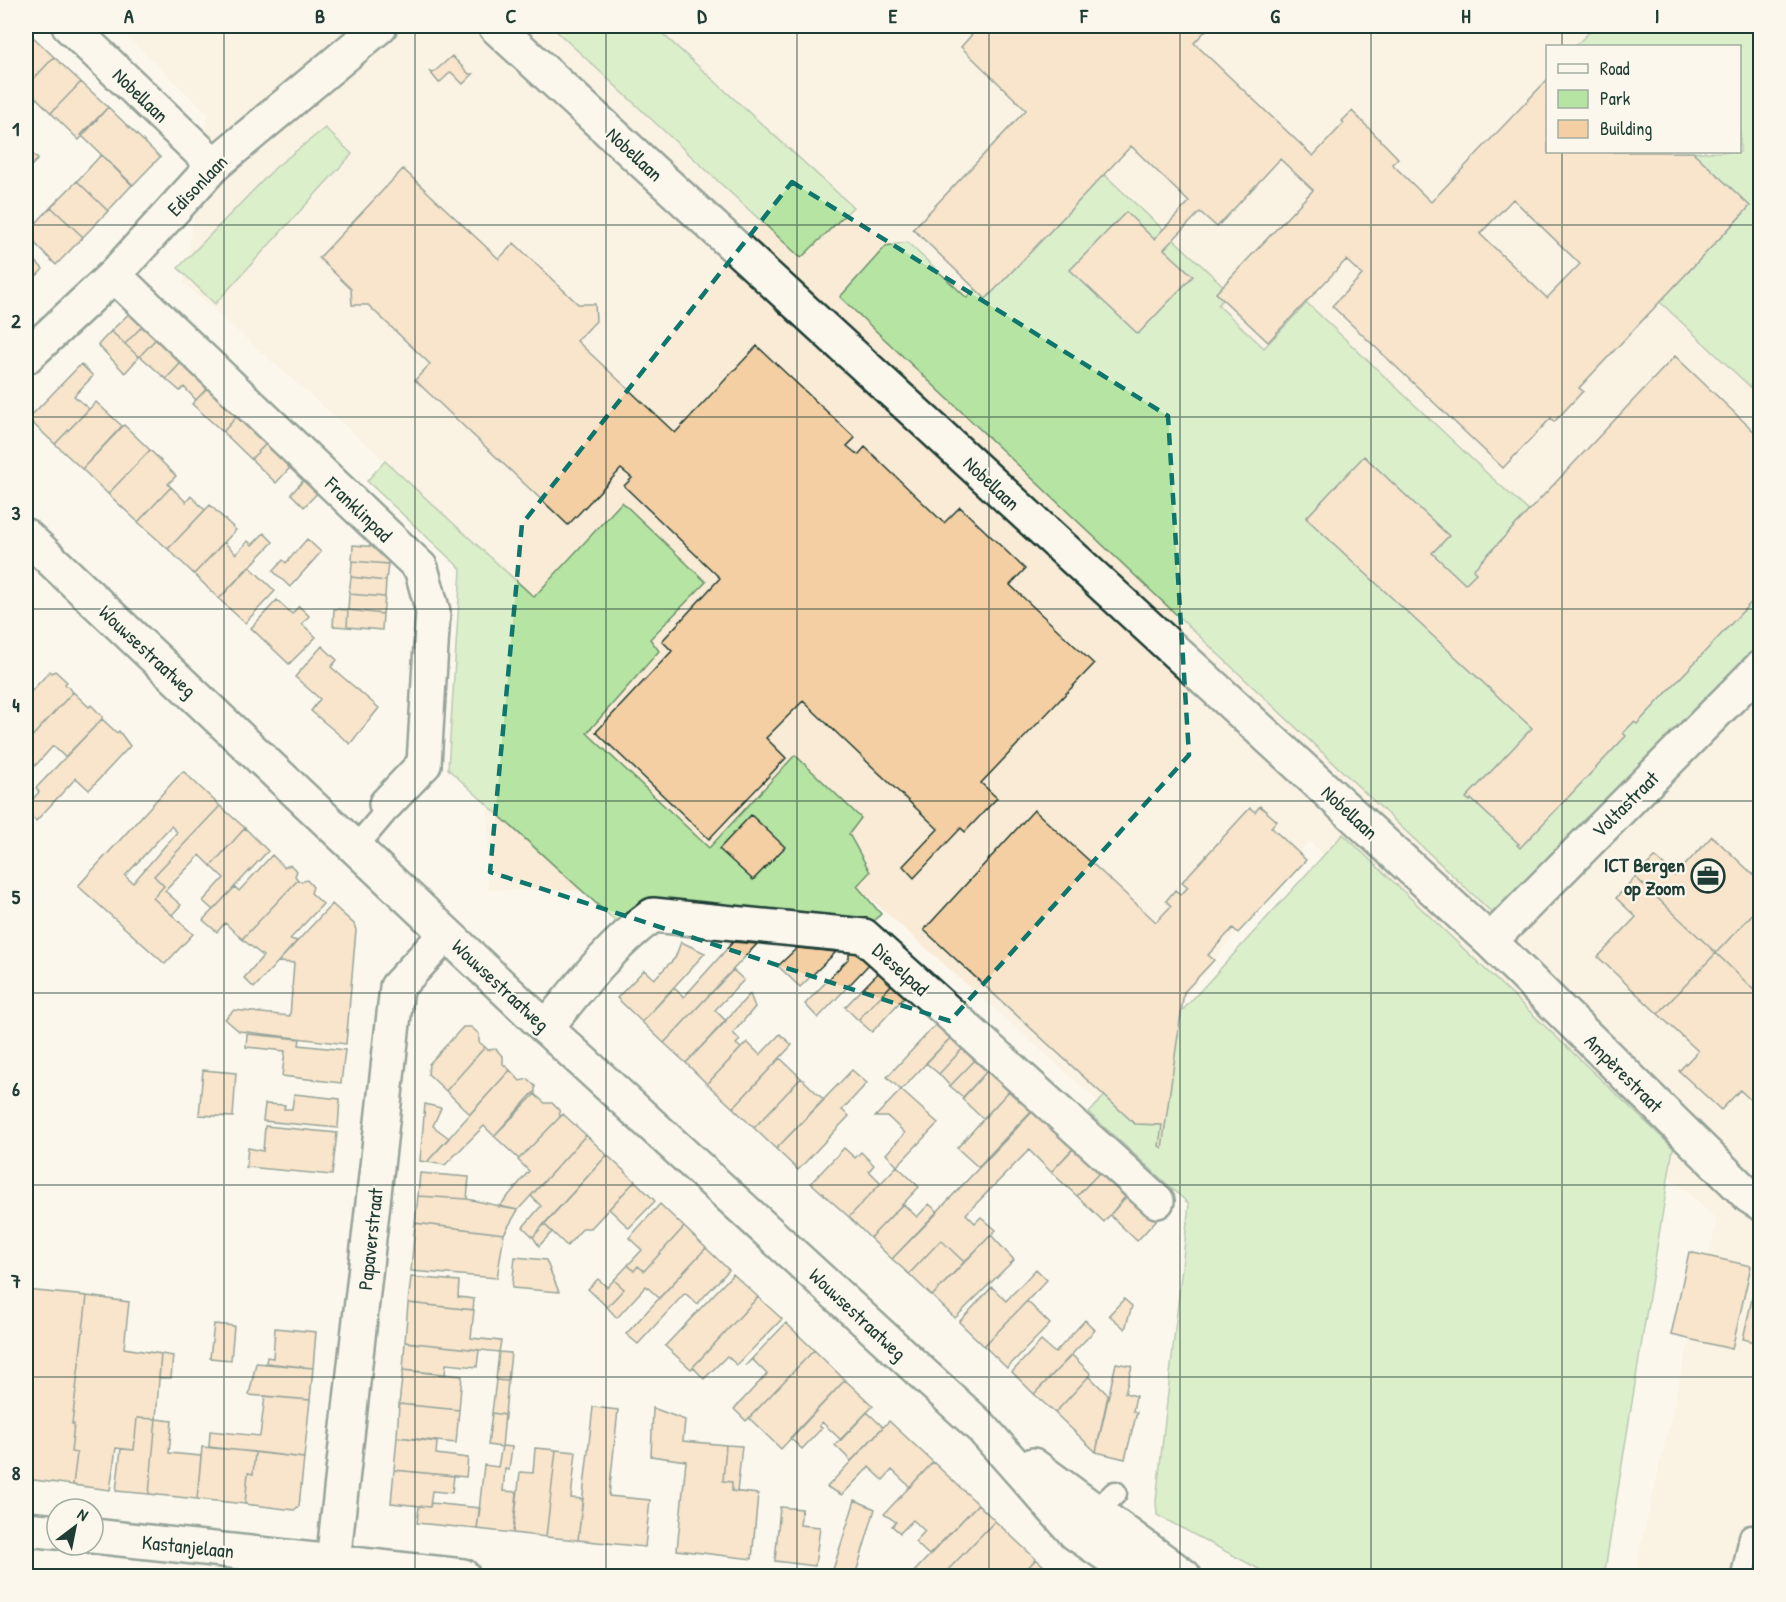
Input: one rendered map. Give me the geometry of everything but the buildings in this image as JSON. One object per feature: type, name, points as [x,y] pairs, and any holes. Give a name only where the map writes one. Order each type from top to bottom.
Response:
[{"type":"street","name":"Nobellaan","points":[[69,26],[214,165]]},
{"type":"street","name":"Edisonlaan","points":[[26,357],[114,275],[214,165],[381,26]]},
{"type":"street","name":"Nobellaan","points":[[495,26],[1490,941]]},
{"type":"street","name":"Franklinpad","points":[[114,275],[421,568],[434,612],[424,764],[388,806]]},
{"type":"street","name":"Wouwsestraatweg","points":[[26,536],[546,1028],[982,1428],[1184,1576]]},
{"type":"street","name":"Voltastraat","points":[[1490,941],[1761,668]]},
{"type":"street","name":"Dieselpad","points":[[546,1028],[598,966],[632,930],[653,915],[864,936],[1157,1201]]},
{"type":"street","name":"Papaverstraat","points":[[333,1562],[397,987],[446,934]]},
{"type":"street","name":"Ampèrestraat","points":[[1490,941],[1749,1196],[1761,1203]]},
{"type":"street","name":"Wouwsestraatweg","points":[[1095,1513],[1138,1576]]},
{"type":"street","points":[[26,1529],[45,1531]]},
{"type":"street","name":"Kastanjelaan","points":[[105,1537],[463,1576]]},
{"type":"lane","points":[[356,847],[388,806]]},
{"type":"lane","points":[[1743,1576],[1751,1537],[1761,1539]]},
{"type":"highlighted area","points":[[792,182],[1168,416],[1189,755],[950,1021],[490,872],[522,524]]},
{"type":"shaded area","points":[[116,26],[1760,26],[1760,1576],[1634,1576],[1717,1220],[1309,841],[1101,1104],[863,892],[488,890],[489,557],[385,461],[184,284],[208,114]]},
{"type":"green space","points":[[551,26],[654,26],[853,207],[801,258]]},
{"type":"green space","points":[[1596,26],[1760,26],[1760,396],[1659,301],[1743,214],[1676,153],[1741,153],[1741,45],[1576,45]]},
{"type":"green space","points":[[325,128],[352,154],[215,304],[178,268],[276,167]]},
{"type":"green space","points":[[1093,164],[1230,292],[1218,305],[1264,348],[1307,303],[1491,477],[1630,602],[1760,466],[1760,651],[1502,922],[840,297],[886,246],[907,242],[967,298]]},
{"type":"green space","points":[[385,461],[534,597],[622,502],[706,582],[650,639],[659,651],[587,733],[709,848],[795,755],[861,818],[849,834],[870,872],[857,886],[881,914],[867,928],[648,900],[622,927],[448,769],[461,569],[367,481]]},
{"type":"green space","points":[[1343,834],[1673,1148],[1604,1576],[1272,1576],[1157,1515],[1156,1501],[1189,1204],[1089,1113]]},
{"type":"place","name":"ICT Bergen op Zoom","points":[[1708,876]]}]
